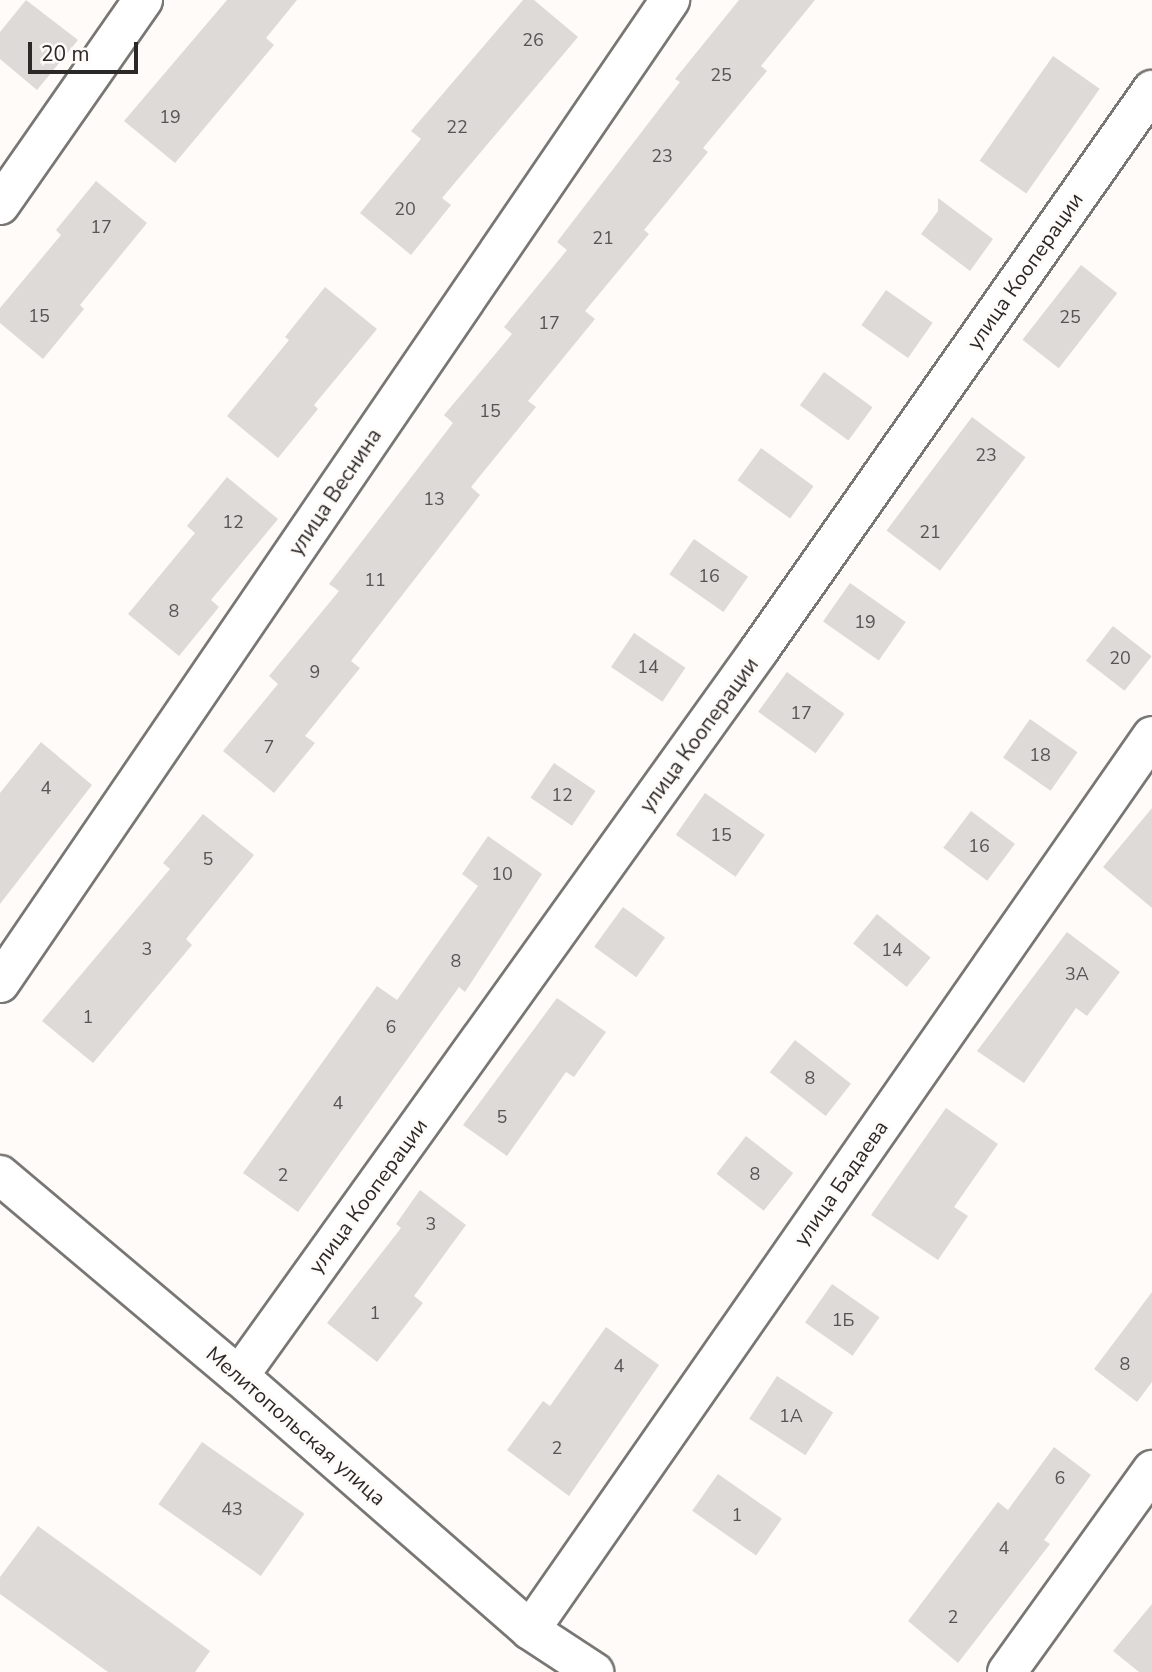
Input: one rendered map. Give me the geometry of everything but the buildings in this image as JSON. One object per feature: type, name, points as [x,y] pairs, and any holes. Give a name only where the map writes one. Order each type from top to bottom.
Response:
[{"type":"street","points":[[0,205],[143,0]]},
{"type":"street","name":"улица Веснина","points":[[0,983],[670,0]]},
{"type":"street","name":"улица Кооперации","points":[[239,1376],[760,649],[1152,90]]},
{"type":"street","name":"улица Бадаева","points":[[530,1630],[1152,736]]},
{"type":"street","name":"Мелитопольская улица","points":[[0,1175],[239,1376],[530,1630],[594,1672]]},
{"type":"street","points":[[1007,1672],[1152,1470]]}]
